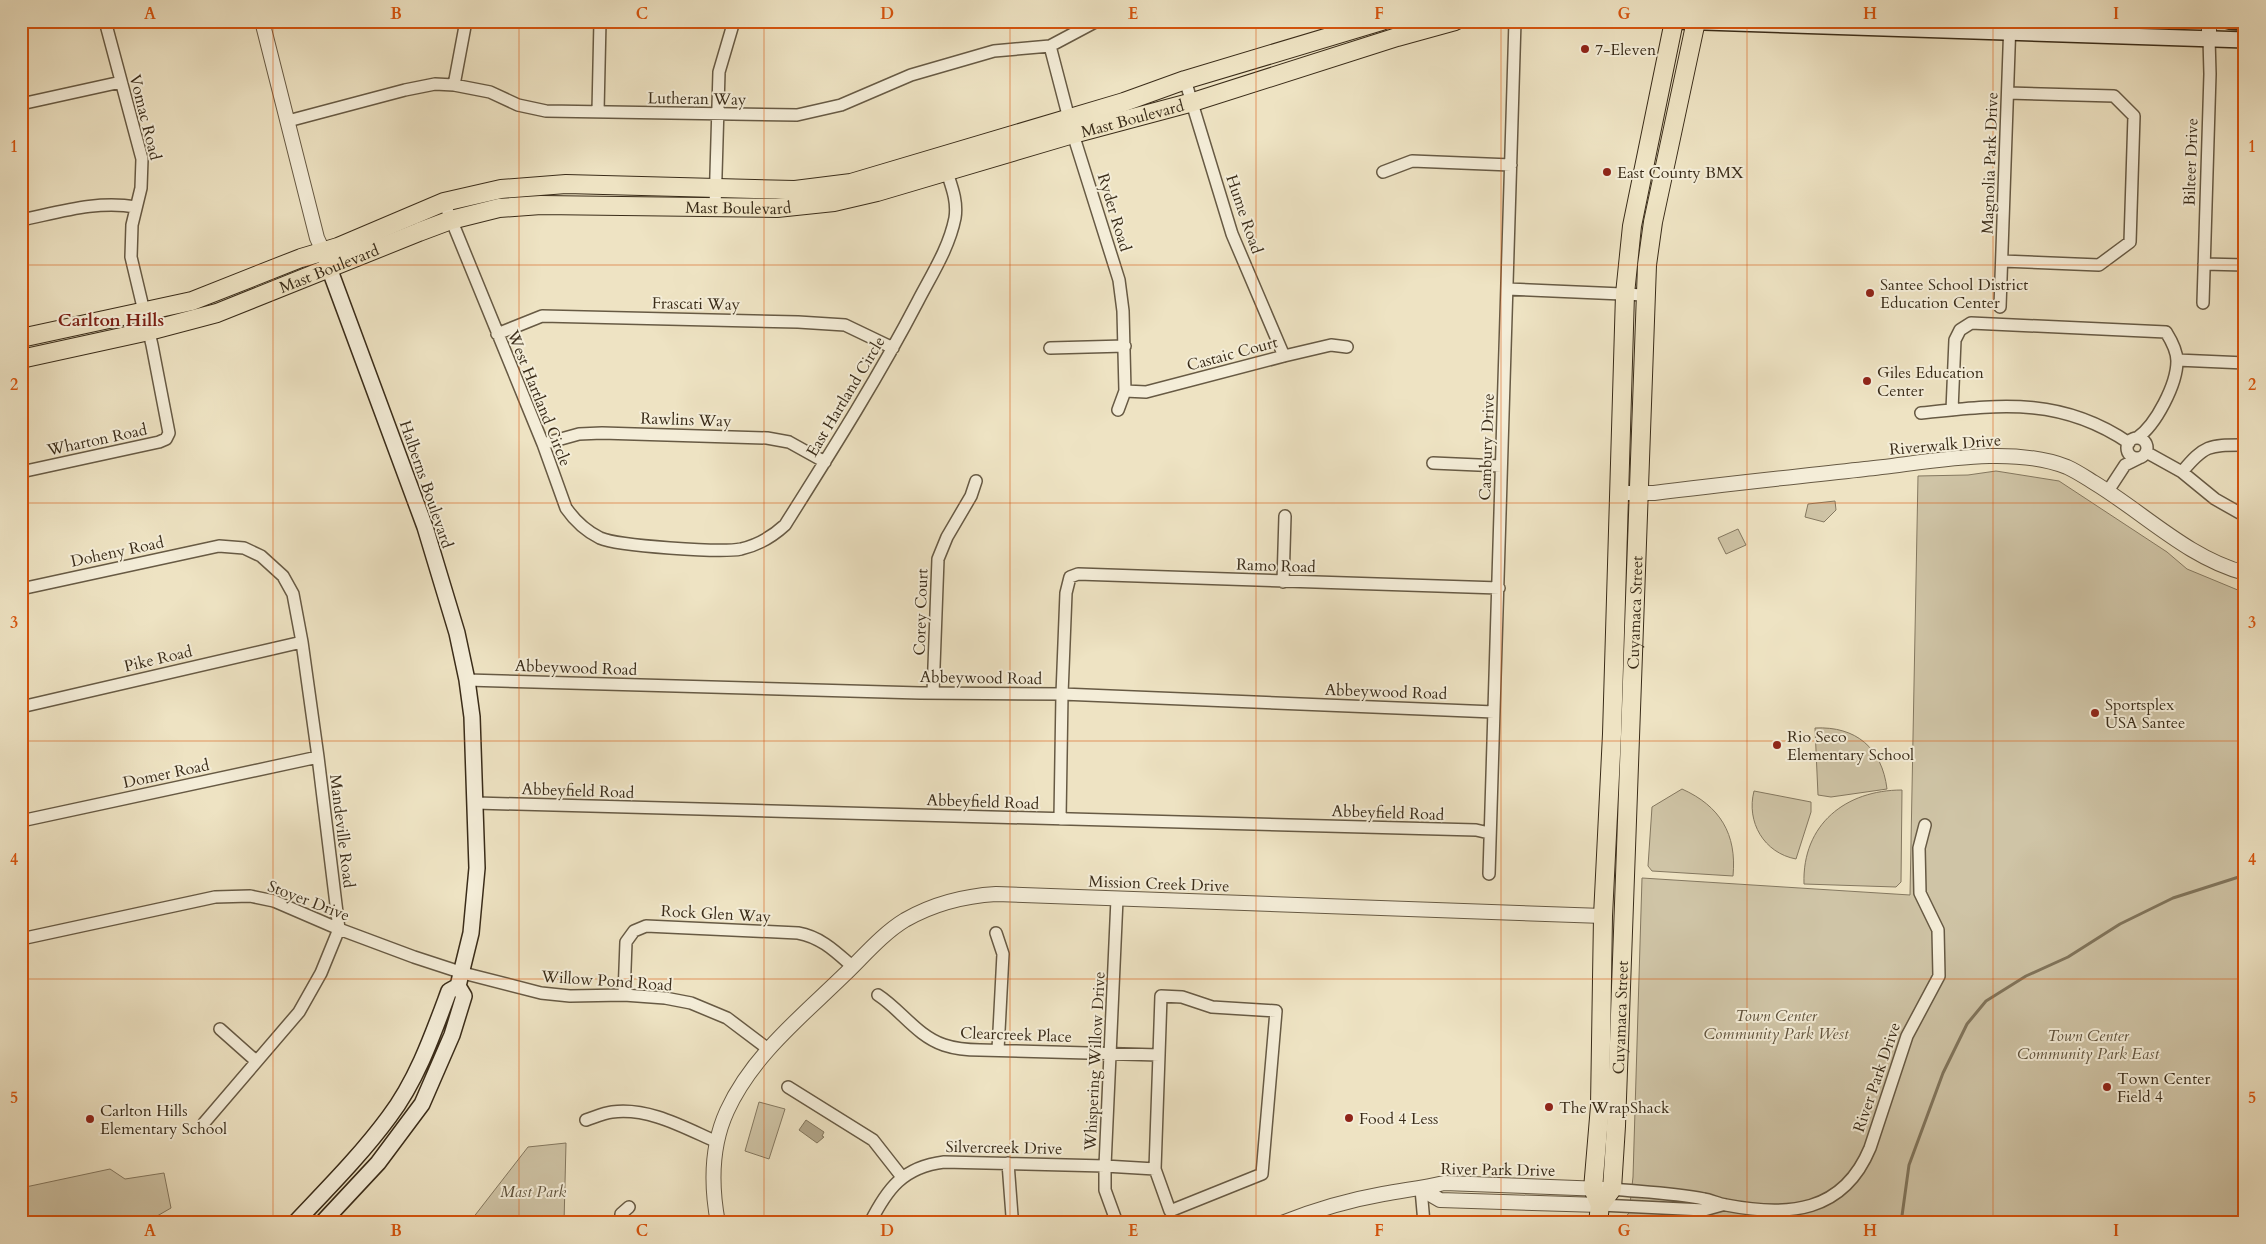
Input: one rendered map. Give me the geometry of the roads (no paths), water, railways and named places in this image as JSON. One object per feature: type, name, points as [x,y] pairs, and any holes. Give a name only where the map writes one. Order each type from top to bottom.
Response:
[{"type":"main road","name":"Mast Boulevard","points":[[1071,126],[1124,102],[1185,80],[1382,21]]},
{"type":"main road","name":"Mast Boulevard","points":[[21,338],[201,298],[301,258],[373,233],[444,202],[501,189],[532,185],[796,190],[851,183],[945,163],[1071,126],[1193,102],[1397,37],[1455,21]]},
{"type":"main road","points":[[1673,21],[2010,26],[2245,40]]},
{"type":"main road","name":"Cuyamaca Street","points":[[1599,1214],[1593,1189],[1600,1106],[1603,916],[1610,784],[1625,294],[1632,226],[1673,21]]},
{"type":"main road","name":"Cuyamaca Street","points":[[1612,1189],[1629,785],[1645,295],[1653,222],[1696,21]]},
{"type":"main road","points":[[2229,21],[2245,22]]},
{"type":"main road","name":"Mast Boulevard","points":[[21,359],[149,331],[217,313],[451,220],[499,208],[541,205],[715,208],[820,205],[877,192],[945,163]]},
{"type":"main road","name":"Halberns Boulevard","points":[[322,251],[425,527],[457,634],[467,680],[472,717],[477,883],[471,933],[461,979]]},
{"type":"main road","points":[[1610,784],[1629,785]]},
{"type":"main road","points":[[295,1223],[351,1163],[390,1116],[423,1058],[449,991],[461,979]]},
{"type":"main road","points":[[322,1223],[378,1163],[422,1104],[452,1034],[464,996],[461,979]]},
{"type":"main road","points":[[1599,1214],[1612,1189]]},
{"type":"street","name":"Vomac Road","points":[[105,21],[142,159],[142,180],[132,225],[130,246],[143,312],[149,331],[167,427]]},
{"type":"street","name":"Halberns Boulevard","points":[[262,21],[317,238],[322,251]]},
{"type":"street","points":[[454,85],[466,21]]},
{"type":"street","points":[[598,111],[600,21]]},
{"type":"street","points":[[715,208],[719,72],[734,21]]},
{"type":"street","name":"Lutheran Way","points":[[288,121],[405,90],[435,84],[454,85],[490,92],[518,105],[546,111],[786,116],[815,112],[841,105],[911,75],[990,52],[1050,46],[1098,21]]},
{"type":"street","name":"Cambury Drive","points":[[1489,874],[1515,21]]},
{"type":"street","name":"Bilteer Drive","points":[[2203,303],[2209,21]]},
{"type":"street","name":"Magnolia Park Drive","points":[[2000,307],[2010,26]]},
{"type":"street","name":"Ryder Road","points":[[1050,46],[1071,126],[1119,280],[1125,346],[1125,391]]},
{"type":"street","name":"Hume Road","points":[[1185,80],[1232,234],[1284,356]]},
{"type":"street","points":[[21,104],[121,82]]},
{"type":"street","points":[[2002,261],[2099,265],[2130,242],[2134,116],[2114,96],[2008,93]]},
{"type":"street","points":[[1383,172],[1412,161],[1511,165]]},
{"type":"street","name":"East Hartland Circle","points":[[658,546],[736,550],[768,538],[785,525],[893,348],[948,244],[955,216],[955,206],[952,185],[945,163]]},
{"type":"street","name":"West Hartland Circle","points":[[444,202],[543,444],[566,508],[583,527],[602,539],[616,543],[658,546]]},
{"type":"street","points":[[21,220],[88,206],[113,204],[136,207]]},
{"type":"street","points":[[2204,264],[2245,265]]},
{"type":"street","points":[[1507,289],[1645,295]]},
{"type":"street","name":"Frascati Way","points":[[497,334],[542,316],[798,322],[845,325],[893,348]]},
{"type":"street","points":[[1952,410],[1955,340],[1960,330],[1971,323],[2166,332],[2172,343],[2177,360],[2172,387],[2139,445],[2108,491]]},
{"type":"street","name":"Castaic Court","points":[[1125,391],[1146,392],[1331,345],[1347,346]]},
{"type":"street","points":[[1050,348],[1125,346]]},
{"type":"street","points":[[2177,360],[2245,363]]},
{"type":"street","points":[[1118,410],[1125,391]]},
{"type":"street","points":[[1921,413],[2023,406],[2059,411],[2111,430],[2139,445],[2182,472],[2215,499],[2245,516]]},
{"type":"street","name":"Wharton Road","points":[[21,472],[159,442],[166,438],[169,433],[167,427]]},
{"type":"street","name":"Rawlins Way","points":[[543,444],[579,434],[602,433],[767,438],[789,442],[825,462]]},
{"type":"street","points":[[2182,472],[2197,454],[2214,445],[2245,446]]},
{"type":"street","name":"Riverwalk Drive","points":[[1618,493],[1638,493],[1962,459],[2017,455],[2043,460],[2068,468],[2108,491],[2189,547],[2226,568],[2245,574]]},
{"type":"street","points":[[1433,463],[1501,466]]},
{"type":"street","name":"Corey Court","points":[[933,693],[938,558],[971,496],[976,481]]},
{"type":"street","points":[[1283,582],[1285,516]]},
{"type":"street","name":"Doheny Road","points":[[21,589],[219,546]]},
{"type":"street","name":"Mandeville Road","points":[[204,1123],[299,1012],[321,973],[339,929],[318,756],[302,642],[292,594],[277,569],[252,552],[236,547],[219,546]]},
{"type":"street","name":"Ramo Road","points":[[1062,694],[1066,593],[1070,577],[1078,574],[1499,588]]},
{"type":"street","name":"Pike Road","points":[[21,707],[302,642]]},
{"type":"street","name":"Abbeywood Road","points":[[467,680],[933,693],[1062,694],[1494,712]]},
{"type":"street","points":[[1060,819],[1062,694]]},
{"type":"street","name":"Domer Road","points":[[21,821],[318,756]]},
{"type":"street","name":"Abbeyfield Road","points":[[476,803],[1476,830],[1489,833]]},
{"type":"street","name":"River Park Drive","points":[[1282,1223],[1352,1201],[1385,1193],[1421,1189],[1444,1183],[1612,1189],[1704,1199],[1724,1205],[1772,1210],[1813,1206],[1833,1196],[1850,1182],[1864,1163],[1907,1036],[1939,976],[1938,930],[1920,893],[1919,848],[1925,825]]},
{"type":"street","name":"Mission Creek Drive","points":[[768,1049],[890,930],[919,913],[950,901],[996,894],[1603,916]]},
{"type":"street","name":"Stoyer Drive","points":[[21,939],[215,897],[235,896],[274,901],[461,979]]},
{"type":"street","name":"Whispering Willow Drive","points":[[1117,899],[1105,1190],[1118,1223]]},
{"type":"street","name":"Rock Glen Way","points":[[624,995],[626,942],[634,931],[646,926],[798,933],[808,935],[825,943],[853,966]]},
{"type":"street","points":[[996,933],[1003,954],[998,1050]]},
{"type":"street","name":"Willow Pond Road","points":[[461,979],[541,994],[570,996],[624,995],[665,998],[703,1007],[738,1025],[768,1049]]},
{"type":"street","name":"Clearcreek Place","points":[[878,995],[890,1002],[926,1036],[943,1045],[958,1049],[1159,1055]]},
{"type":"street","points":[[1161,996],[1182,997],[1212,1007],[1276,1012],[1262,1174],[1170,1210],[1154,1169],[1159,1055],[1161,996]]},
{"type":"street","points":[[220,1029],[256,1061]]},
{"type":"street","points":[[718,1223],[713,1182],[717,1142],[728,1110],[747,1076],[768,1049]]},
{"type":"street","points":[[788,1087],[873,1140],[902,1177]]},
{"type":"street","points":[[586,1120],[612,1112],[647,1114],[717,1142]]},
{"type":"street","name":"Silvercreek Drive","points":[[870,1223],[887,1192],[902,1177],[918,1168],[935,1163],[1008,1163],[1154,1169]]},
{"type":"street","points":[[1008,1163],[1012,1216],[1015,1223]]},
{"type":"street","points":[[1421,1189],[1424,1223]]},
{"type":"street","name":"River Park Drive","points":[[1421,1189],[1440,1200],[1599,1214],[1704,1210],[1724,1205]]},
{"type":"street","points":[[621,1223],[621,1214],[629,1207]]},
{"type":"waterway","points":[[1901,1223],[1909,1165],[1943,1073],[1967,1024],[1986,1001],[2026,976],[2068,957],[2120,924],[2173,898],[2245,875]]},
{"type":"place","name":"7-Eleven","points":[[1585,49]]},
{"type":"place","name":"East County BMX","points":[[1607,172]]},
{"type":"place","name":"Santee School District Education Center","points":[[1870,293]]},
{"type":"place","name":"Giles Education Center","points":[[1867,381]]},
{"type":"place","name":"Sportsplex USA Santee","points":[[2095,713]]},
{"type":"place","name":"Rio Seco Elementary School","points":[[1777,745]]},
{"type":"place","name":"Town Center Field 4","points":[[2107,1087]]},
{"type":"place","name":"The WrapShack","points":[[1549,1107]]},
{"type":"place","name":"Food 4 Less","points":[[1349,1118]]},
{"type":"place","name":"Carlton Hills Elementary School","points":[[90,1119]]},
{"type":"district","name":"Carlton Hills","points":[[111,320]]},
{"type":"park label","name":"Town Center Community Park West","points":[[1776,1024]]},
{"type":"park label","name":"Town Center Community Park East","points":[[2088,1044]]},
{"type":"park label","name":"Mast Park","points":[[533,1191]]}]
